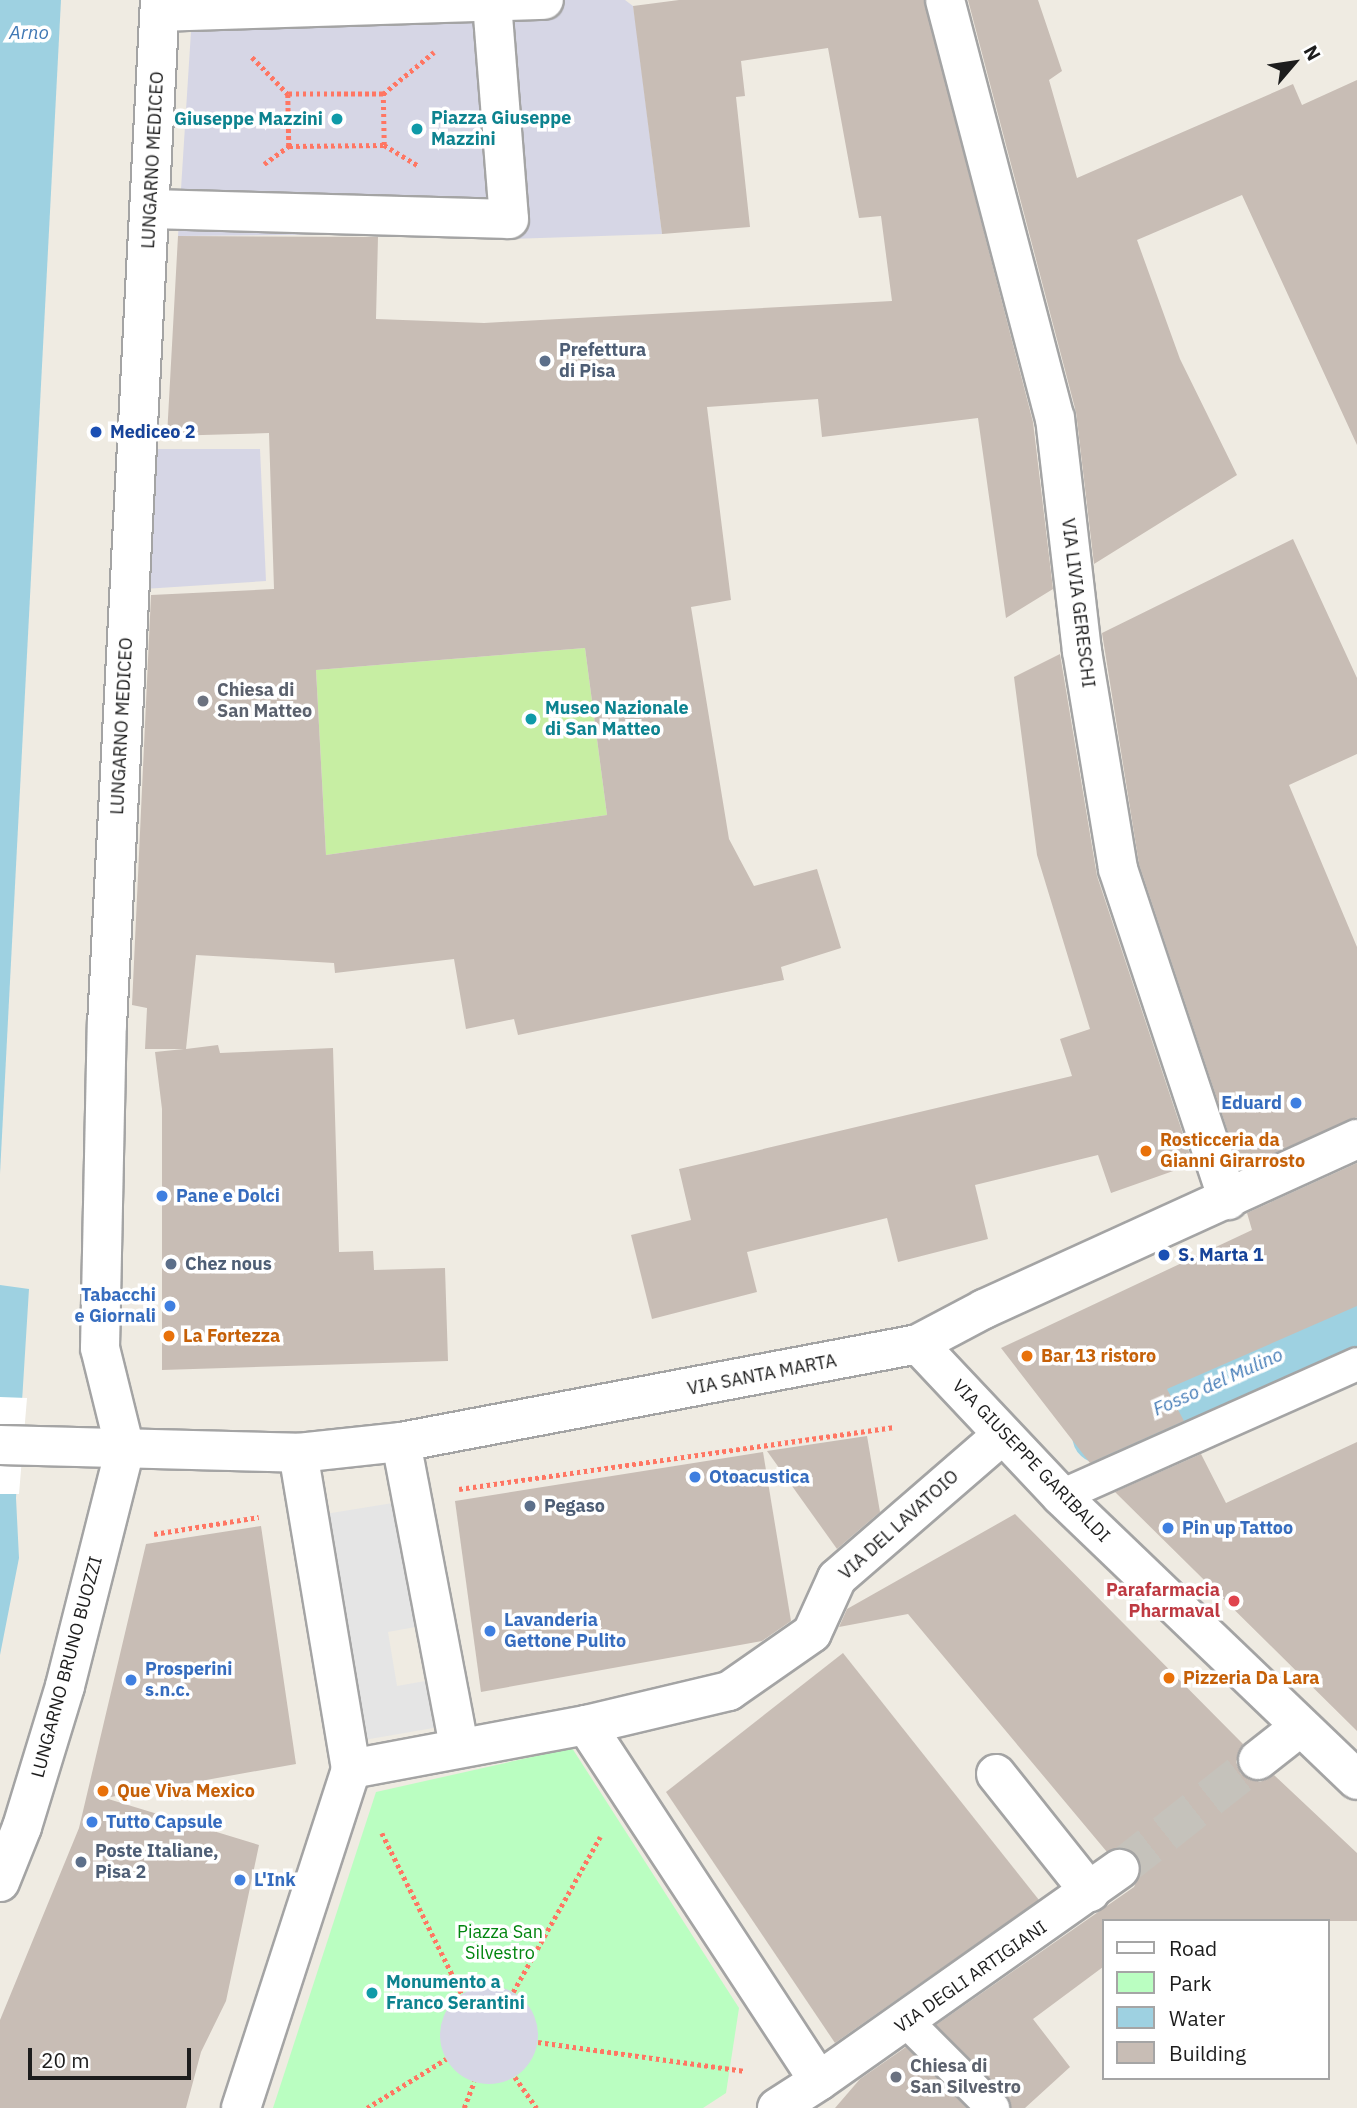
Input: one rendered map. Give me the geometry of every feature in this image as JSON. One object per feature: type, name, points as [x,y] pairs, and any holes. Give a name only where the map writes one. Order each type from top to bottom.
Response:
[{"type":"street","points":[[160,6],[492,5],[544,0]]},
{"type":"street","name":"VIA LIVIA GERESCHI","points":[[945,0],[1055,418],[1082,651],[1118,869],[1228,1200]]},
{"type":"street","points":[[152,209],[509,229],[492,5]]},
{"type":"street","name":"LUNGARNO MEDICEO","points":[[125,1449],[100,1348],[106,1052],[152,209],[160,6]]},
{"type":"street","name":"VIA SANTA MARTA","points":[[15,1446],[298,1453],[401,1442],[468,1433],[918,1344],[984,1309],[1357,1139]]},
{"type":"street","name":"VIA GIUSEPPE GARIBALDI","points":[[918,1344],[967,1392],[1002,1435],[1061,1496],[1357,1780]]},
{"type":"street","name":"VIA DEL LAVATOIO","points":[[586,1725],[729,1690],[812,1633],[837,1578],[1002,1435]]},
{"type":"street","points":[[401,1442],[459,1747]]},
{"type":"street","name":"LUNGARNO BRUNO BUOZZI","points":[[0,1882],[22,1827],[65,1686],[125,1449]]},
{"type":"street","points":[[241,2108],[351,1769],[298,1453]]},
{"type":"street","points":[[351,1769],[586,1725],[819,2081],[777,2108]]},
{"type":"street","points":[[1258,1760],[1300,1727]]},
{"type":"street","points":[[996,1774],[1090,1892]]},
{"type":"street","name":"VIA DEGLI ARTIGIANI","points":[[819,2081],[908,2022],[1120,1869]]},
{"type":"lane","points":[[1061,1496],[1357,1364]]},
{"type":"lane","points":[[908,2022],[993,2108]]},
{"type":"path","points":[[288,94],[383,94],[384,145],[289,146],[288,94]]},
{"type":"path","points":[[448,1490],[893,1427]]},
{"type":"path","points":[[139,1536],[267,1516]]},
{"type":"path","points":[[351,1769],[462,1994]]},
{"type":"path","points":[[513,1992],[627,1789]]},
{"type":"path","points":[[538,2042],[819,2081]]},
{"type":"path","points":[[367,2108],[446,2059]]},
{"type":"path","points":[[515,2077],[537,2108]]},
{"type":"path","points":[[464,2108],[474,2082]]},
{"type":"green space","points":[[585,648],[607,815],[326,855],[316,670]]},
{"type":"green space","name":"Piazza San Silvestro","points":[[572,1748],[739,2008],[726,2093],[703,2108],[273,2108],[376,1792]]},
{"type":"shaded area","name":"Piazza Giuseppe Mazzini","points":[[193,0],[625,0],[633,6],[662,234],[510,239],[378,234],[178,236]]},
{"type":"shaded area","points":[[137,449],[260,449],[266,581],[128,590]]},
{"type":"shaded area","points":[[399,1502],[421,1626],[388,1632],[397,1686],[431,1680],[439,1727],[364,1740],[325,1514]]},
{"type":"shaded area","points":[[489,1986],[508,1990],[524,2000],[534,2016],[538,2035],[534,2054],[524,2070],[508,2080],[489,2084],[470,2080],[454,2070],[444,2054],[440,2035],[444,2016],[454,2000],[470,1990]]},
{"type":"water","name":"Arno","points":[[0,0],[61,0],[0,1174]]},
{"type":"water","points":[[0,1285],[29,1289],[16,1498],[19,1558],[0,1655]]},
{"type":"pier","points":[[0,1397],[27,1398],[19,1494],[0,1494]]},
{"type":"building","points":[[679,0],[924,0],[1033,422],[1053,589],[1006,618],[978,418],[822,437],[818,399],[707,407],[731,600],[691,607],[729,839],[754,886],[817,869],[841,948],[781,967],[784,980],[518,1035],[514,1019],[466,1029],[454,959],[335,973],[334,963],[196,955],[186,1049],[218,1045],[220,1053],[333,1048],[339,1252],[373,1251],[374,1270],[445,1268],[448,1361],[162,1370],[162,1109],[155,1052],[184,1049],[145,1049],[147,1008],[132,1005],[151,595],[274,589],[269,433],[167,436],[178,236],[378,237],[376,319],[484,323],[892,301],[881,216],[859,218],[828,48],[741,61],[745,96],[736,97],[750,227],[662,234],[633,6]],"holes":[[[585,648],[607,815],[326,855],[316,670]]]},
{"type":"building","points":[[968,0],[1038,0],[1062,71],[1049,80],[1077,178],[1293,84],[1302,105],[1357,80],[1357,445],[1242,195],[1137,240],[1180,359],[1237,475],[1094,564],[1076,412]]},
{"type":"building","points":[[1293,539],[1357,678],[1357,754],[1289,785],[1357,947],[1357,1117],[1240,1168],[1139,864],[1102,633]]},
{"type":"building","points":[[1060,654],[1097,876],[1193,1164],[1111,1193],[1098,1155],[975,1185],[988,1239],[898,1262],[887,1218],[747,1252],[757,1292],[652,1319],[631,1235],[691,1220],[679,1169],[1072,1076],[1060,1039],[1090,1029],[1037,855],[1014,677]]},
{"type":"building","points":[[1357,1163],[1357,1306],[1167,1389],[1184,1421],[1090,1463],[1001,1348],[1252,1230],[1247,1213]]},
{"type":"building","points":[[867,1436],[880,1512],[837,1549],[767,1451]]},
{"type":"building","points":[[1357,1442],[1357,1731],[1115,1492],[1201,1454],[1226,1503]]},
{"type":"building","points":[[763,1452],[791,1621],[762,1641],[481,1692],[455,1501]]},
{"type":"building","points":[[1015,1514],[1243,1744],[1236,1762],[1241,1774],[1260,1782],[1274,1775],[1357,1853],[1357,1921],[1102,1919],[1102,1968],[1033,2019],[1070,2067],[1025,2108],[1011,2108],[1006,2095],[936,2025],[1134,1887],[1142,1868],[1138,1857],[1129,1849],[1107,1852],[908,1614],[839,1627],[847,1609]]},
{"type":"building","points":[[261,1526],[296,1764],[105,1798],[259,1845],[226,2001],[201,2052],[186,2108],[0,2108],[0,2020],[79,1828],[146,1544]]},
{"type":"building","points":[[843,1653],[1039,1900],[835,2043],[666,1792]]},
{"type":"building","name":"Chiesa di San Silvestro","points":[[906,2047],[967,2108],[835,2108],[860,2079]]},
{"type":"waterway","name":"Fosso del Mulino","points":[[1101,1435],[1357,1320]]},
{"type":"tunnel","points":[[1120,1869],[1258,1760]]},
{"type":"place","name":"Giuseppe Mazzini","points":[[337,119]]},
{"type":"place","name":"Piazza Giuseppe Mazzini","points":[[417,129]]},
{"type":"place","name":"Prefettura di Pisa","points":[[545,361]]},
{"type":"place","name":"Mediceo 2","points":[[96,432]]},
{"type":"place","name":"Chiesa di San Matteo","points":[[203,701]]},
{"type":"place","name":"Museo Nazionale di San Matteo","points":[[531,719]]},
{"type":"place","name":"Eduard","points":[[1296,1103]]},
{"type":"place","name":"Rosticceria da Gianni Girarrosto","points":[[1146,1151]]},
{"type":"place","name":"Pane e Dolci","points":[[162,1196]]},
{"type":"place","name":"S. Marta 1","points":[[1164,1255]]},
{"type":"place","name":"Chez nous","points":[[171,1264]]},
{"type":"place","name":"Tabacchi e Giornali","points":[[170,1306]]},
{"type":"place","name":"La Fortezza","points":[[169,1336]]},
{"type":"place","name":"Bar 13 ristoro","points":[[1027,1356]]},
{"type":"place","name":"Otoacustica","points":[[695,1477]]},
{"type":"place","name":"Pegaso","points":[[530,1506]]},
{"type":"place","name":"Pin up Tattoo","points":[[1168,1528]]},
{"type":"place","name":"Parafarmacia Pharmaval","points":[[1234,1601]]},
{"type":"place","name":"Lavanderia Gettone Pulito","points":[[490,1631]]},
{"type":"place","name":"Pizzeria Da Lara","points":[[1169,1678]]},
{"type":"place","name":"Prosperini s.n.c.","points":[[131,1680]]},
{"type":"place","name":"Que Viva Mexico","points":[[103,1791]]},
{"type":"place","name":"Tutto Capsule","points":[[92,1822]]},
{"type":"place","name":"Poste Italiane, Pisa 2","points":[[81,1862]]},
{"type":"place","name":"L'Ink","points":[[240,1880]]},
{"type":"place","name":"Monumento a Franco Serantini","points":[[372,1993]]},
{"type":"place","name":"Chiesa di San Silvestro","points":[[896,2077]]}]
